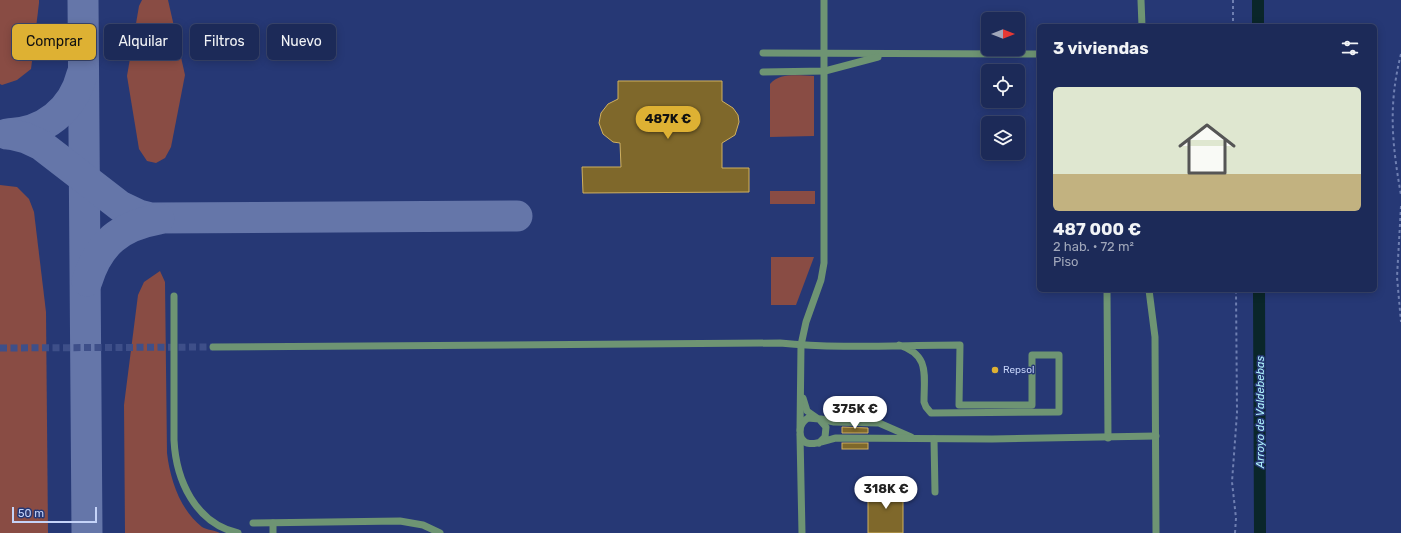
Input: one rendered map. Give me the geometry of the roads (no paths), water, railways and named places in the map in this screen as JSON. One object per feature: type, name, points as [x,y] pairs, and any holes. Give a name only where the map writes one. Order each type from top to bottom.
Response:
[{"type":"lane","points":[[802,533],[802,467],[800,432],[801,346],[806,322],[824,263],[824,0]]},
{"type":"lane","points":[[1141,0],[1142,24]]},
{"type":"lane","points":[[762,53],[886,55],[1037,54]]},
{"type":"lane","points":[[762,72],[825,71],[886,55]]},
{"type":"lane","points":[[1107,292],[1108,438]]},
{"type":"lane","points":[[1149,292],[1156,337],[1156,533]]},
{"type":"lane","points":[[174,296],[174,440],[179,476],[188,496],[201,512],[217,524],[238,533]]},
{"type":"lane","points":[[213,347],[780,343],[801,346],[899,345],[960,345],[960,405],[1032,405],[1032,355],[1059,355],[1059,412],[931,413],[924,402],[924,366],[922,360],[910,349],[899,345]]},
{"type":"lane","points":[[801,388],[806,409],[823,422],[827,429],[825,437],[806,453],[802,467]]},
{"type":"lane","points":[[916,439],[879,423],[834,422],[818,418],[806,420],[801,424],[800,432],[805,441],[816,444],[836,438],[916,439],[934,439],[1108,438],[1156,436]]},
{"type":"lane","points":[[934,439],[935,492]]},
{"type":"lane","points":[[253,523],[400,521],[423,525],[440,533]]},
{"type":"lane","points":[[273,523],[273,533]]},
{"type":"waterway","name":"Arroyo de Valdebebas","points":[[1258,0],[1258,24]]},
{"type":"waterway","name":"Arroyo de Valdebebas","points":[[1259,292],[1260,533]]},
{"type":"tunnel","points":[[0,348],[213,347]]},
{"type":"place","name":"Repsol","points":[[995,370]]}]
